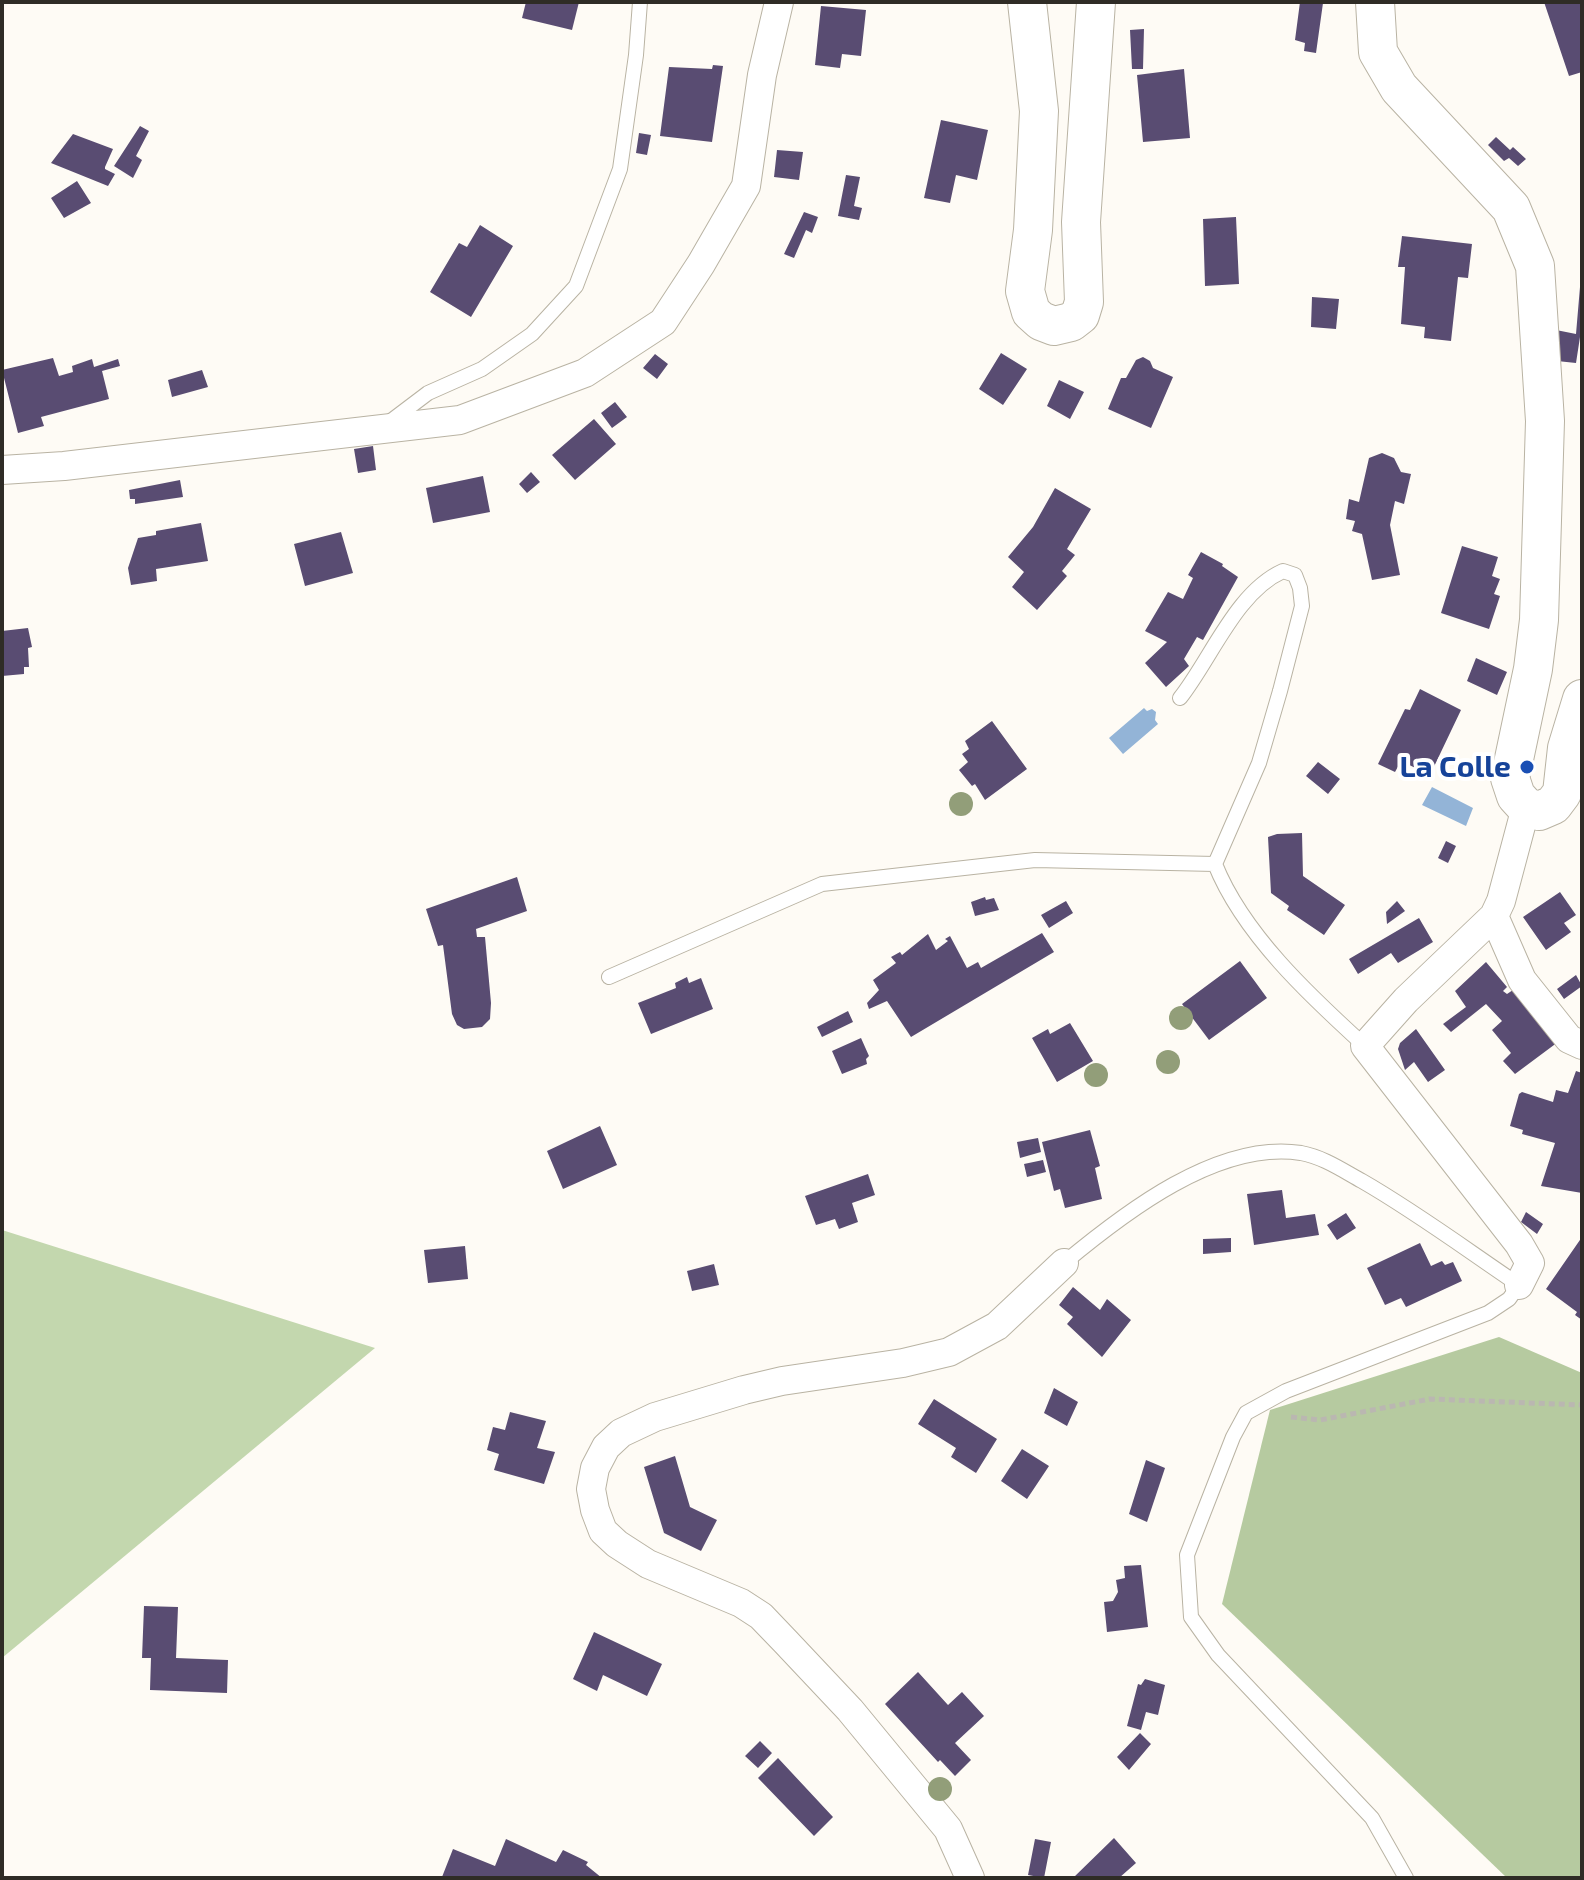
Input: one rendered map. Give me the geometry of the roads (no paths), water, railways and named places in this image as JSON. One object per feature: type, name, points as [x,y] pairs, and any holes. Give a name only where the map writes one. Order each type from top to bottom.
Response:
[{"type":"street","points":[[2,470],[64,466],[460,420],[585,373],[663,322],[746,186],[762,75],[779,2]]},
{"type":"street","points":[[1027,2],[1039,111],[1033,230],[1025,291],[1031,312],[1041,321],[1054,326],[1071,322],[1080,315],[1084,302],[1081,222],[1096,2]]},
{"type":"street","points":[[1375,2],[1378,52],[1399,88],[1511,208],[1535,266],[1545,421],[1539,620],[1533,669],[1510,778],[1516,796],[1526,807],[1539,811],[1553,805],[1562,793],[1567,748],[1582,699]]},
{"type":"street","points":[[1519,1285],[1530,1263],[1519,1244],[1365,1046],[1406,1000],[1494,916],[1501,901],[1526,807]]},
{"type":"street","points":[[1494,916],[1522,980],[1569,1039],[1582,1045]]},
{"type":"street","points":[[970,1878],[948,1829],[850,1710],[761,1616],[741,1603],[648,1564],[617,1544],[603,1531],[591,1489],[595,1468],[606,1447],[621,1433],[655,1417],[744,1390],[782,1381],[903,1363],[949,1352],[997,1326],[1064,1263]]},
{"type":"lane","points":[[380,429],[428,393],[482,369],[532,334],[576,286],[620,169],[640,2]]},
{"type":"lane","points":[[1180,698],[1249,597],[1271,576],[1283,571],[1295,575],[1302,606],[1280,691],[1259,763],[1215,864],[1237,909],[1328,1012],[1365,1046]]},
{"type":"lane","points":[[609,977],[822,884],[1035,860],[1215,864]]},
{"type":"lane","points":[[1064,1263],[1098,1234],[1209,1167],[1244,1155],[1300,1153],[1322,1159],[1389,1197],[1519,1285],[1509,1299],[1488,1313],[1286,1391],[1246,1413],[1233,1437],[1187,1555],[1191,1617],[1218,1655],[1372,1818],[1406,1878]]},
{"type":"water","points":[[1144,708],[1156,712],[1158,724],[1123,754],[1109,738]]},
{"type":"water","points":[[1432,787],[1473,808],[1466,826],[1422,805]]},
{"type":"place","name":"La Colle","points":[[1527,767]]}]
